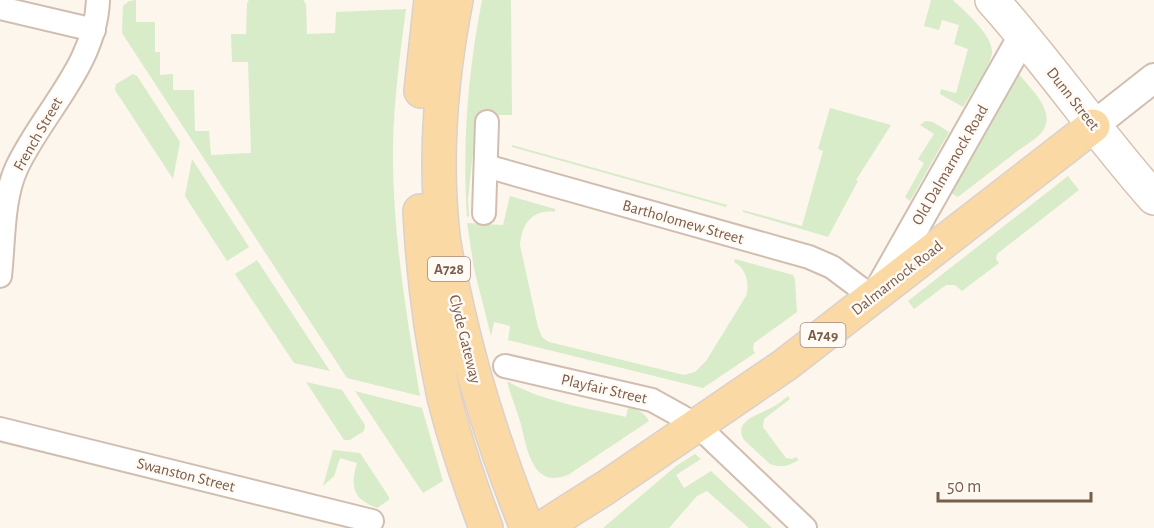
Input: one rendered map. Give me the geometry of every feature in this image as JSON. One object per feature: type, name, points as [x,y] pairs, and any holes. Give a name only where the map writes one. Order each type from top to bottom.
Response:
[{"type":"main road","name":"Clyde Gateway","points":[[431,0],[425,42],[417,145],[421,238],[432,330],[445,399],[486,528]]},
{"type":"main road","name":"Clyde Gateway","points":[[456,0],[440,130],[439,180],[443,237],[460,321],[482,407],[500,460],[528,528]]},
{"type":"main road","name":"Dunn Street","points":[[992,0],[1154,198]]},
{"type":"main road","name":"Dalmarnock Road","points":[[542,528],[779,369],[1093,126]]},
{"type":"street","name":"French Street","points":[[0,276],[12,179],[22,157],[85,54],[94,30],[98,0]]},
{"type":"street","points":[[0,8],[94,30]]},
{"type":"street","name":"Old Dalmarnock Road","points":[[874,295],[1023,36]]},
{"type":"street","name":"Dalmarnock Road","points":[[1093,126],[1154,78]]},
{"type":"street","points":[[484,213],[487,122]]},
{"type":"street","name":"Bartholomew Street","points":[[486,166],[809,257],[832,267],[874,295]]},
{"type":"street","name":"Playfair Street","points":[[505,366],[652,400],[697,425],[805,528]]},
{"type":"street","name":"Swanston Street","points":[[0,429],[372,521]]},
{"type":"green space","points":[[136,0],[136,22],[155,22],[155,52],[160,52],[160,75],[173,74],[173,90],[194,90],[195,131],[209,131],[211,155],[251,153],[248,62],[232,62],[231,34],[246,34],[249,0],[303,0],[306,4],[307,34],[335,33],[336,12],[406,9],[395,111],[393,177],[401,271],[420,396],[347,378],[122,33],[123,6],[129,1]]},
{"type":"green space","points":[[482,0],[511,0],[512,115],[477,115],[468,199],[469,216],[467,217],[465,162],[467,108]]},
{"type":"green space","points":[[931,0],[953,0],[983,31],[991,46],[992,53],[988,65],[963,107],[940,94],[941,89],[956,93],[968,49],[954,44],[959,25],[942,20],[939,30],[924,26]]},
{"type":"green space","points":[[1017,72],[1040,100],[1047,116],[1046,124],[1036,138],[1015,151],[958,197],[949,192]]},
{"type":"green space","points":[[133,74],[137,76],[180,142],[173,179],[115,90],[116,84]]},
{"type":"green space","points":[[830,108],[891,125],[856,180],[858,181],[828,237],[743,212],[743,210],[802,226],[823,151],[818,149]]},
{"type":"green space","points":[[925,121],[933,122],[949,132],[910,201],[905,197],[924,163],[918,159],[934,134],[920,125]]},
{"type":"green space","points":[[512,145],[727,205],[726,207],[512,147]]},
{"type":"green space","points":[[192,159],[249,247],[227,261],[185,196]]},
{"type":"green space","points":[[1068,176],[1079,190],[997,254],[996,259],[999,263],[962,291],[955,285],[946,285],[914,309],[908,301]]},
{"type":"green space","points":[[510,196],[555,209],[555,212],[540,213],[530,220],[523,231],[520,245],[538,327],[542,337],[549,342],[684,375],[695,372],[706,361],[746,296],[748,286],[746,277],[742,268],[734,262],[735,259],[793,275],[797,312],[754,343],[755,353],[703,388],[508,340],[510,326],[494,322],[491,336],[474,269],[467,223],[503,225]]},
{"type":"green space","points":[[257,260],[330,371],[294,363],[235,274]]},
{"type":"green space","points":[[507,381],[535,394],[580,407],[626,417],[628,408],[643,413],[649,421],[568,475],[556,478],[546,476],[538,471],[533,463]]},
{"type":"green space","points":[[306,382],[342,390],[365,425],[364,431],[350,440],[344,440]]},
{"type":"green space","points":[[355,391],[422,408],[443,481],[423,493]]},
{"type":"green space","points":[[788,396],[790,399],[764,419],[763,427],[786,458],[796,457],[799,460],[778,466],[770,464],[744,440],[741,433],[748,419],[775,406]]},
{"type":"green space","points":[[333,450],[360,453],[389,500],[377,508],[363,501],[355,491],[354,485],[357,463],[340,458],[334,476],[323,486]]},
{"type":"green space","points":[[695,454],[701,459],[676,475],[684,488],[711,471],[772,528],[749,528],[707,491],[697,496],[669,528],[603,528],[676,466]]}]
